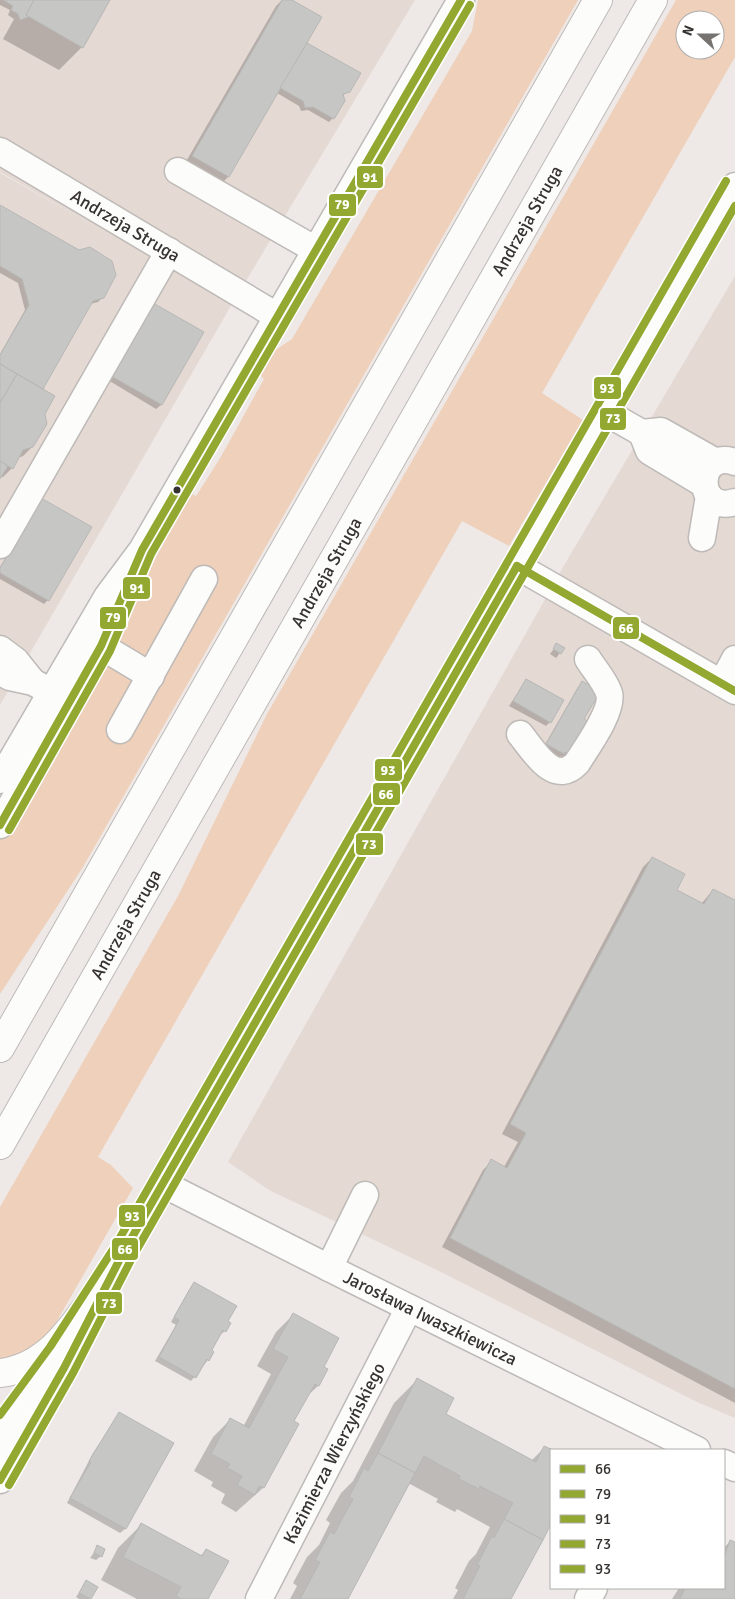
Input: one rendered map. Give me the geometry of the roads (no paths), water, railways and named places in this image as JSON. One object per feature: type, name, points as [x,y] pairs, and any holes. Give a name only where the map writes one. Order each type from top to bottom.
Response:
[{"type":"main road","points":[[0,1048],[598,0]]},
{"type":"main road","name":"Andrzeja Struga","points":[[0,1145],[653,0]]},
{"type":"main road","points":[[0,1155],[36,1082]]},
{"type":"main road","points":[[0,1373],[23,1368],[43,1357],[62,1340],[94,1297]]},
{"type":"main road","points":[[0,1467],[3,1446],[1,1428]]},
{"type":"street","points":[[0,780],[107,597],[142,550],[461,0]]},
{"type":"street","name":"Andrzeja Struga","points":[[0,151],[277,316]]},
{"type":"street","points":[[178,171],[316,250]]},
{"type":"street","points":[[0,1480],[64,1368],[123,1253],[735,186]]},
{"type":"street","points":[[0,545],[169,251]]},
{"type":"street","points":[[605,412],[642,433],[649,451],[724,479]]},
{"type":"street","points":[[0,825],[51,692],[101,646],[142,550]]},
{"type":"street","points":[[517,566],[728,687],[735,659]]},
{"type":"street","points":[[120,730],[204,579]]},
{"type":"street","points":[[101,646],[151,676]]},
{"type":"street","points":[[0,649],[51,692]]},
{"type":"street","points":[[520,734],[542,762],[550,768],[562,772],[571,769],[578,763],[607,712],[610,701],[608,691],[588,659]]},
{"type":"street","points":[[0,672],[51,692]]},
{"type":"street","name":"Jarosława Iwaszkiewicza","points":[[163,1184],[409,1308],[664,1443],[692,1449]]},
{"type":"street","points":[[329,1268],[365,1195]]},
{"type":"street","points":[[1,1428],[58,1353],[123,1253]]},
{"type":"street","name":"Kazimierza Wierzyńskiego","points":[[259,1599],[409,1308]]}]
